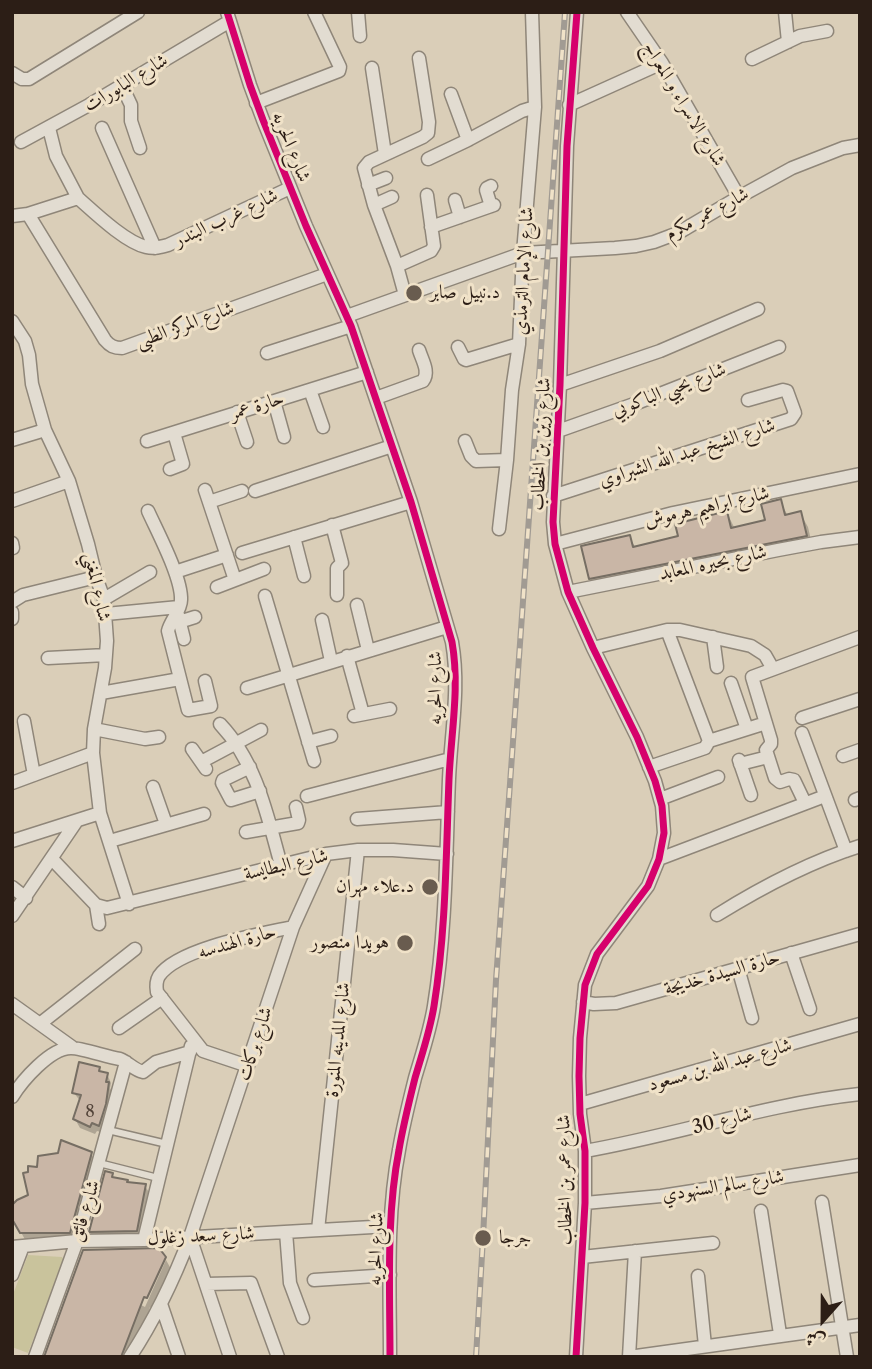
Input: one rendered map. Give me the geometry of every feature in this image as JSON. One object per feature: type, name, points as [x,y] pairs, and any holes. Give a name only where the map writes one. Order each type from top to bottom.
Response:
[{"type":"street","points":[[12,73],[22,79],[29,79],[138,12]]},
{"type":"street","points":[[256,103],[339,71],[340,67],[314,12]]},
{"type":"street","points":[[358,12],[360,36]]},
{"type":"street","name":"شارع الإمام الترمذي","points":[[499,529],[512,390],[520,344],[523,253],[535,107],[532,12]]},
{"type":"street","name":"شارع زين بن الخطاب","points":[[577,12],[566,146],[560,385],[553,496],[555,544],[568,592],[649,768],[660,799],[664,833],[659,859],[648,886],[597,954],[587,978],[583,1002]]},
{"type":"street","name":"شارع الاسراء و المعراج","points":[[627,12],[662,63],[738,197]]},
{"type":"street","points":[[785,12],[788,42]]},
{"type":"street","name":"شارع الحريه","points":[[228,16],[256,103],[349,321],[367,372],[411,502],[456,663],[447,855],[434,1007],[398,1153],[390,1226],[390,1357]]},
{"type":"street","name":"شارع البابورات","points":[[21,142],[122,86],[228,16]]},
{"type":"street","points":[[752,59],[800,36],[827,31]]},
{"type":"street","points":[[405,295],[364,171],[369,162],[428,134],[419,58]]},
{"type":"street","points":[[569,105],[662,63]]},
{"type":"street","points":[[372,68],[385,154]]},
{"type":"street","points":[[122,86],[131,105],[130,118],[140,148]]},
{"type":"street","points":[[451,94],[468,140]]},
{"type":"street","points":[[428,159],[535,107]]},
{"type":"street","points":[[12,216],[28,214],[78,198],[56,156],[49,128]]},
{"type":"street","points":[[102,128],[155,248]]},
{"type":"street","name":"شارع عمر مكرم","points":[[267,353],[349,321],[405,295],[523,253],[636,246],[654,242],[678,233],[792,168],[843,148],[860,145]]},
{"type":"street","points":[[369,185],[386,178]]},
{"type":"street","points":[[432,227],[492,206],[486,190],[491,186]]},
{"type":"street","name":"شارع غرب البندر","points":[[78,198],[124,235],[141,245],[155,248],[168,245],[290,188]]},
{"type":"street","points":[[397,266],[433,249],[427,195]]},
{"type":"street","points":[[374,205],[392,197]]},
{"type":"street","points":[[455,201],[460,217]]},
{"type":"street","name":"شارع المركز الطبى","points":[[28,214],[105,340],[115,348],[122,348],[327,274]]},
{"type":"street","points":[[560,385],[660,351],[758,309]]},
{"type":"street","name":"شارع المغني","points":[[12,321],[29,355],[32,384],[45,430],[69,481],[104,599],[106,655],[94,729],[93,753],[100,813],[129,904]]},
{"type":"street","points":[[458,347],[466,360],[520,344]]},
{"type":"street","name":"شارع يحيي الباكوبي","points":[[558,431],[779,347]]},
{"type":"street","points":[[376,398],[423,381],[426,373],[419,350]]},
{"type":"street","name":"حارة عمر","points":[[147,441],[367,372]]},
{"type":"street","points":[[310,390],[323,427]]},
{"type":"street","name":"شارع الشيخ عبد الله الشبراوي","points":[[553,496],[791,419],[796,414],[787,391],[748,400]]},
{"type":"street","points":[[274,401],[284,437]]},
{"type":"street","points":[[237,412],[247,442]]},
{"type":"street","points":[[12,440],[45,430]]},
{"type":"street","points":[[170,469],[182,465],[183,462],[174,432]]},
{"type":"street","points":[[465,441],[476,461],[507,460]]},
{"type":"street","points":[[235,580],[207,496],[248,491],[392,446]]},
{"type":"street","name":"شارع ابراهيم هرموش","points":[[555,544],[673,513],[860,474]]},
{"type":"street","points":[[12,501],[69,481]]},
{"type":"street","points":[[242,552],[411,502]]},
{"type":"street","points":[[148,511],[175,572],[181,602],[168,631],[188,710],[211,706],[205,681]]},
{"type":"street","points":[[332,525],[342,563],[337,568],[337,595]]},
{"type":"street","points":[[294,537],[304,576]]},
{"type":"street","name":"شارع بحيره المعابد","points":[[568,592],[778,550],[860,537]]},
{"type":"street","points":[[175,572],[226,555]]},
{"type":"street","points":[[217,587],[264,569]]},
{"type":"street","points":[[104,599],[150,572]]},
{"type":"street","points":[[12,602],[23,595],[96,577]]},
{"type":"street","points":[[265,596],[314,761]]},
{"type":"street","points":[[357,605],[368,650]]},
{"type":"street","points":[[12,612],[12,619]]},
{"type":"street","points":[[178,613],[184,639]]},
{"type":"street","points":[[106,614],[178,613],[195,617]]},
{"type":"street","points":[[322,620],[331,661]]},
{"type":"street","points":[[247,688],[447,627]]},
{"type":"street","points":[[593,648],[680,630],[751,646],[765,655],[773,669]]},
{"type":"street","points":[[667,631],[709,741]]},
{"type":"street","points":[[713,637],[718,667]]},
{"type":"street","points":[[806,803],[794,780],[777,780],[766,749],[771,740],[752,677],[860,637]]},
{"type":"street","points":[[48,658],[106,655]]},
{"type":"street","points":[[347,656],[359,715],[390,709]]},
{"type":"street","points":[[101,693],[180,679]]},
{"type":"street","points":[[731,683],[747,729]]},
{"type":"street","points":[[802,718],[860,699]]},
{"type":"street","points":[[24,721],[34,775]]},
{"type":"street","points":[[649,768],[705,748],[709,741],[766,723]]},
{"type":"street","points":[[220,724],[236,743],[250,767],[260,791],[281,865]]},
{"type":"street","points":[[94,729],[145,739],[159,737]]},
{"type":"street","points":[[192,749],[204,766],[236,743],[261,730]]},
{"type":"street","points":[[802,733],[846,851]]},
{"type":"street","points":[[308,742],[331,736]]},
{"type":"street","points":[[843,756],[860,750]]},
{"type":"street","points":[[12,783],[93,753]]},
{"type":"street","points":[[751,795],[740,762],[768,757]]},
{"type":"street","points":[[307,796],[450,758]]},
{"type":"street","points":[[250,767],[223,780],[222,783],[231,800],[260,791]]},
{"type":"street","points":[[660,799],[718,777]]},
{"type":"street","points":[[152,787],[166,824]]},
{"type":"street","points":[[659,859],[825,796]]},
{"type":"street","points":[[246,832],[298,823],[296,807]]},
{"type":"street","points":[[12,841],[100,813]]},
{"type":"street","points":[[357,819],[448,813]]},
{"type":"street","points":[[110,841],[204,814]]},
{"type":"street","points":[[12,916],[76,822]]},
{"type":"street","points":[[717,915],[743,898],[816,862],[860,846]]},
{"type":"street","name":"شارع المدينه المنورة","points":[[318,1230],[358,850]]},
{"type":"street","name":"شارع البطايسة","points":[[96,905],[107,908],[129,904],[326,854],[393,850],[447,855]]},
{"type":"street","name":"شارع بركات","points":[[133,1355],[161,1304],[190,1237],[293,927],[326,854]]},
{"type":"street","points":[[52,859],[96,905],[99,924]]},
{"type":"street","points":[[12,887],[26,898]]},
{"type":"street","name":"حارة الهندسه","points":[[162,999],[156,992],[158,977],[177,961],[224,942],[293,927]]},
{"type":"street","name":"حارة السيدة خديجة","points":[[583,1002],[616,1003],[860,934]]},
{"type":"street","points":[[40,1023],[135,949]]},
{"type":"street","points":[[791,953],[810,1009]]},
{"type":"street","points":[[738,968],[752,1018]]},
{"type":"street","points":[[119,1028],[162,999],[191,1046],[248,1066]]},
{"type":"street","name":"شارع عمر بن الخطاب","points":[[576,1357],[585,1203],[579,1076],[583,1002]]},
{"type":"street","points":[[12,1004],[72,1048],[126,1062],[143,1072],[156,1062],[191,1046]]},
{"type":"street","name":"شارع عبد الله بن مسعود","points":[[580,1104],[860,1024]]},
{"type":"street","points":[[144,1240],[191,1046]]},
{"type":"street","points":[[12,1097],[27,1076],[43,1062],[62,1050],[72,1048]]},
{"type":"street","name":"شارع فائق","points":[[35,1357],[77,1241],[126,1062]]},
{"type":"street","name":"شارع 30","points":[[584,1152],[781,1106],[860,1094]]},
{"type":"street","name":"شارع سالم السنهودي","points":[[585,1203],[661,1196],[860,1165]]},
{"type":"street","points":[[822,1202],[847,1357]]},
{"type":"street","points":[[761,1212],[780,1334]]},
{"type":"street","name":"شارع سعد زغلول","points":[[18,1246],[390,1226]]},
{"type":"street","points":[[286,1232],[290,1283],[303,1318]]},
{"type":"street","points":[[190,1237],[230,1357]]},
{"type":"street","points":[[582,1257],[713,1243]]},
{"type":"street","points":[[12,1275],[18,1246]]},
{"type":"street","points":[[635,1251],[629,1357],[860,1325]]},
{"type":"street","points":[[314,1280],[390,1275]]},
{"type":"street","points":[[698,1276],[705,1346]]},
{"type":"street","points":[[206,1284],[251,1283],[278,1357]]},
{"type":"street","points":[[161,1304],[179,1357]]},
{"type":"lane","points":[[108,1130],[167,1144]]},
{"type":"lane","points":[[99,1163],[159,1179]]},
{"type":"shaded area","points":[[28,1255],[62,1257],[64,1260],[28,1353],[12,1347],[12,1297]]},
{"type":"building","points":[[781,499],[785,515],[801,511],[807,536],[589,579],[581,546],[630,535],[633,547],[678,536],[675,524],[727,511],[731,528],[765,520],[761,504]]},
{"type":"building","points":[[79,1062],[100,1067],[99,1071],[108,1073],[106,1104],[99,1126],[92,1123],[90,1127],[73,1119],[81,1095],[72,1093]]},
{"type":"building","points":[[61,1140],[92,1152],[70,1233],[20,1233],[12,1219],[12,1205],[28,1195],[23,1173],[28,1172],[28,1166],[37,1167],[38,1156],[58,1153]]},
{"type":"building","points":[[105,1171],[113,1173],[112,1177],[128,1180],[127,1182],[146,1184],[137,1231],[89,1232]]},
{"type":"building","points":[[159,1248],[166,1257],[147,1298],[144,1297],[121,1357],[44,1357],[83,1250]]},
{"type":"railway","points":[[476,1357],[496,980],[565,12]]},
{"type":"cycle path","points":[[227,12],[263,120],[351,326],[411,502],[452,642],[455,693],[441,950],[432,1015],[408,1105],[395,1175],[390,1253],[390,1357]]},
{"type":"cycle path","points":[[576,1357],[585,1203],[585,1151],[579,1076],[585,985],[597,954],[648,886],[659,859],[664,833],[662,806],[655,781],[568,592],[555,544],[553,522],[567,146],[577,12]]},
{"type":"place","name":"د.نبيل صابر","points":[[414,293]]},
{"type":"place","name":"د.علاء مهران","points":[[430,887]]},
{"type":"place","name":"هويدا منصور","points":[[405,943]]},
{"type":"place","name":"جرجا","points":[[483,1238]]}]
